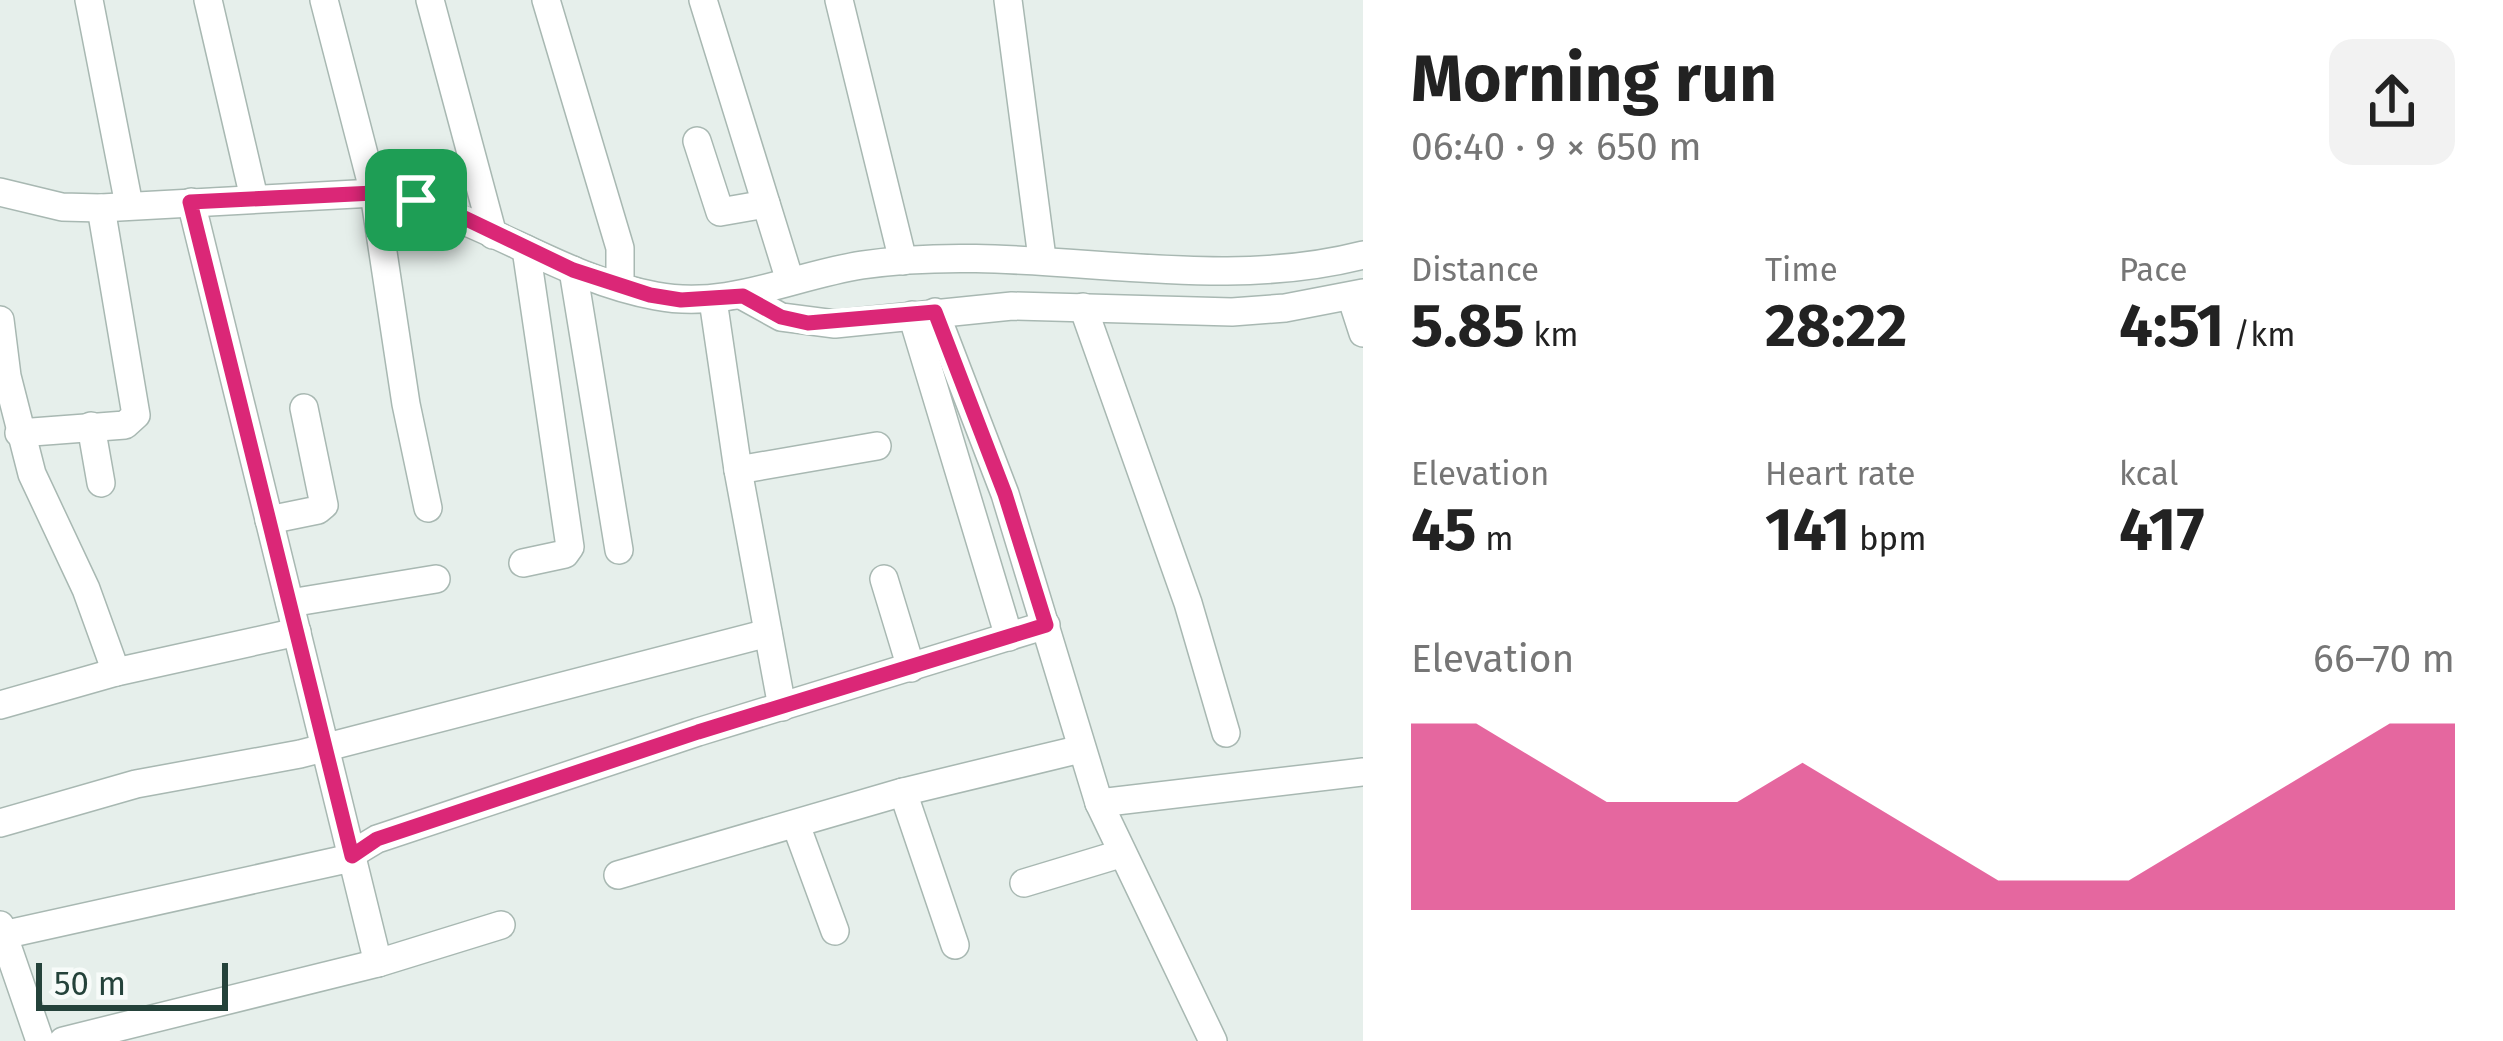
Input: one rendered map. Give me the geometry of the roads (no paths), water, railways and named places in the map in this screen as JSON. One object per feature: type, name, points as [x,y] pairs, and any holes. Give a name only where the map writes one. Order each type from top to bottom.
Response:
[{"type":"street","points":[[19,433],[125,424],[136,415],[89,0]]},
{"type":"street","points":[[208,0],[254,198]]},
{"type":"street","points":[[324,0],[374,193],[392,320],[428,508]]},
{"type":"street","points":[[430,0],[494,235]]},
{"type":"street","points":[[546,0],[620,248],[620,285]]},
{"type":"street","points":[[704,0],[790,281]]},
{"type":"street","points":[[839,0],[903,261]]},
{"type":"street","points":[[1009,0],[1042,258]]},
{"type":"street","points":[[698,141],[720,212],[766,204]]},
{"type":"street","points":[[0,192],[62,207],[374,193],[416,200],[456,214],[573,270],[650,295],[712,300],[790,281],[949,257],[1042,258],[1233,272],[1286,269],[1363,255]]},
{"type":"street","points":[[190,202],[378,963]]},
{"type":"street","points":[[523,562],[565,554],[570,547],[526,249]]},
{"type":"street","points":[[573,270],[619,550]]},
{"type":"street","points":[[743,296],[781,317],[808,323],[1012,306],[1232,312],[1357,295],[1363,333]]},
{"type":"street","points":[[712,300],[782,707]]},
{"type":"street","points":[[1083,307],[1188,603],[1226,733]]},
{"type":"street","points":[[924,313],[1005,494],[1099,803],[1213,1041]]},
{"type":"street","points":[[924,313],[1010,637]]},
{"type":"street","points":[[0,320],[19,433],[32,474],[86,589],[116,672]]},
{"type":"street","points":[[269,520],[324,505],[304,408]]},
{"type":"street","points":[[91,427],[101,483]]},
{"type":"street","points":[[738,470],[877,446]]},
{"type":"street","points":[[290,603],[436,579]]},
{"type":"street","points":[[884,579],[911,668]]},
{"type":"street","points":[[40,1041],[2,930],[352,856],[377,839],[1046,625]]},
{"type":"street","points":[[0,705],[116,672],[297,632]]},
{"type":"street","points":[[0,823],[136,784],[325,747],[768,633]]},
{"type":"street","points":[[618,875],[903,792],[1081,749]]},
{"type":"street","points":[[1099,803],[1363,772]]},
{"type":"street","points":[[903,792],[955,945]]},
{"type":"street","points":[[796,825],[835,931]]},
{"type":"street","points":[[1024,883],[1120,854]]},
{"type":"street","points":[[64,1041],[378,963],[501,925]]}]
